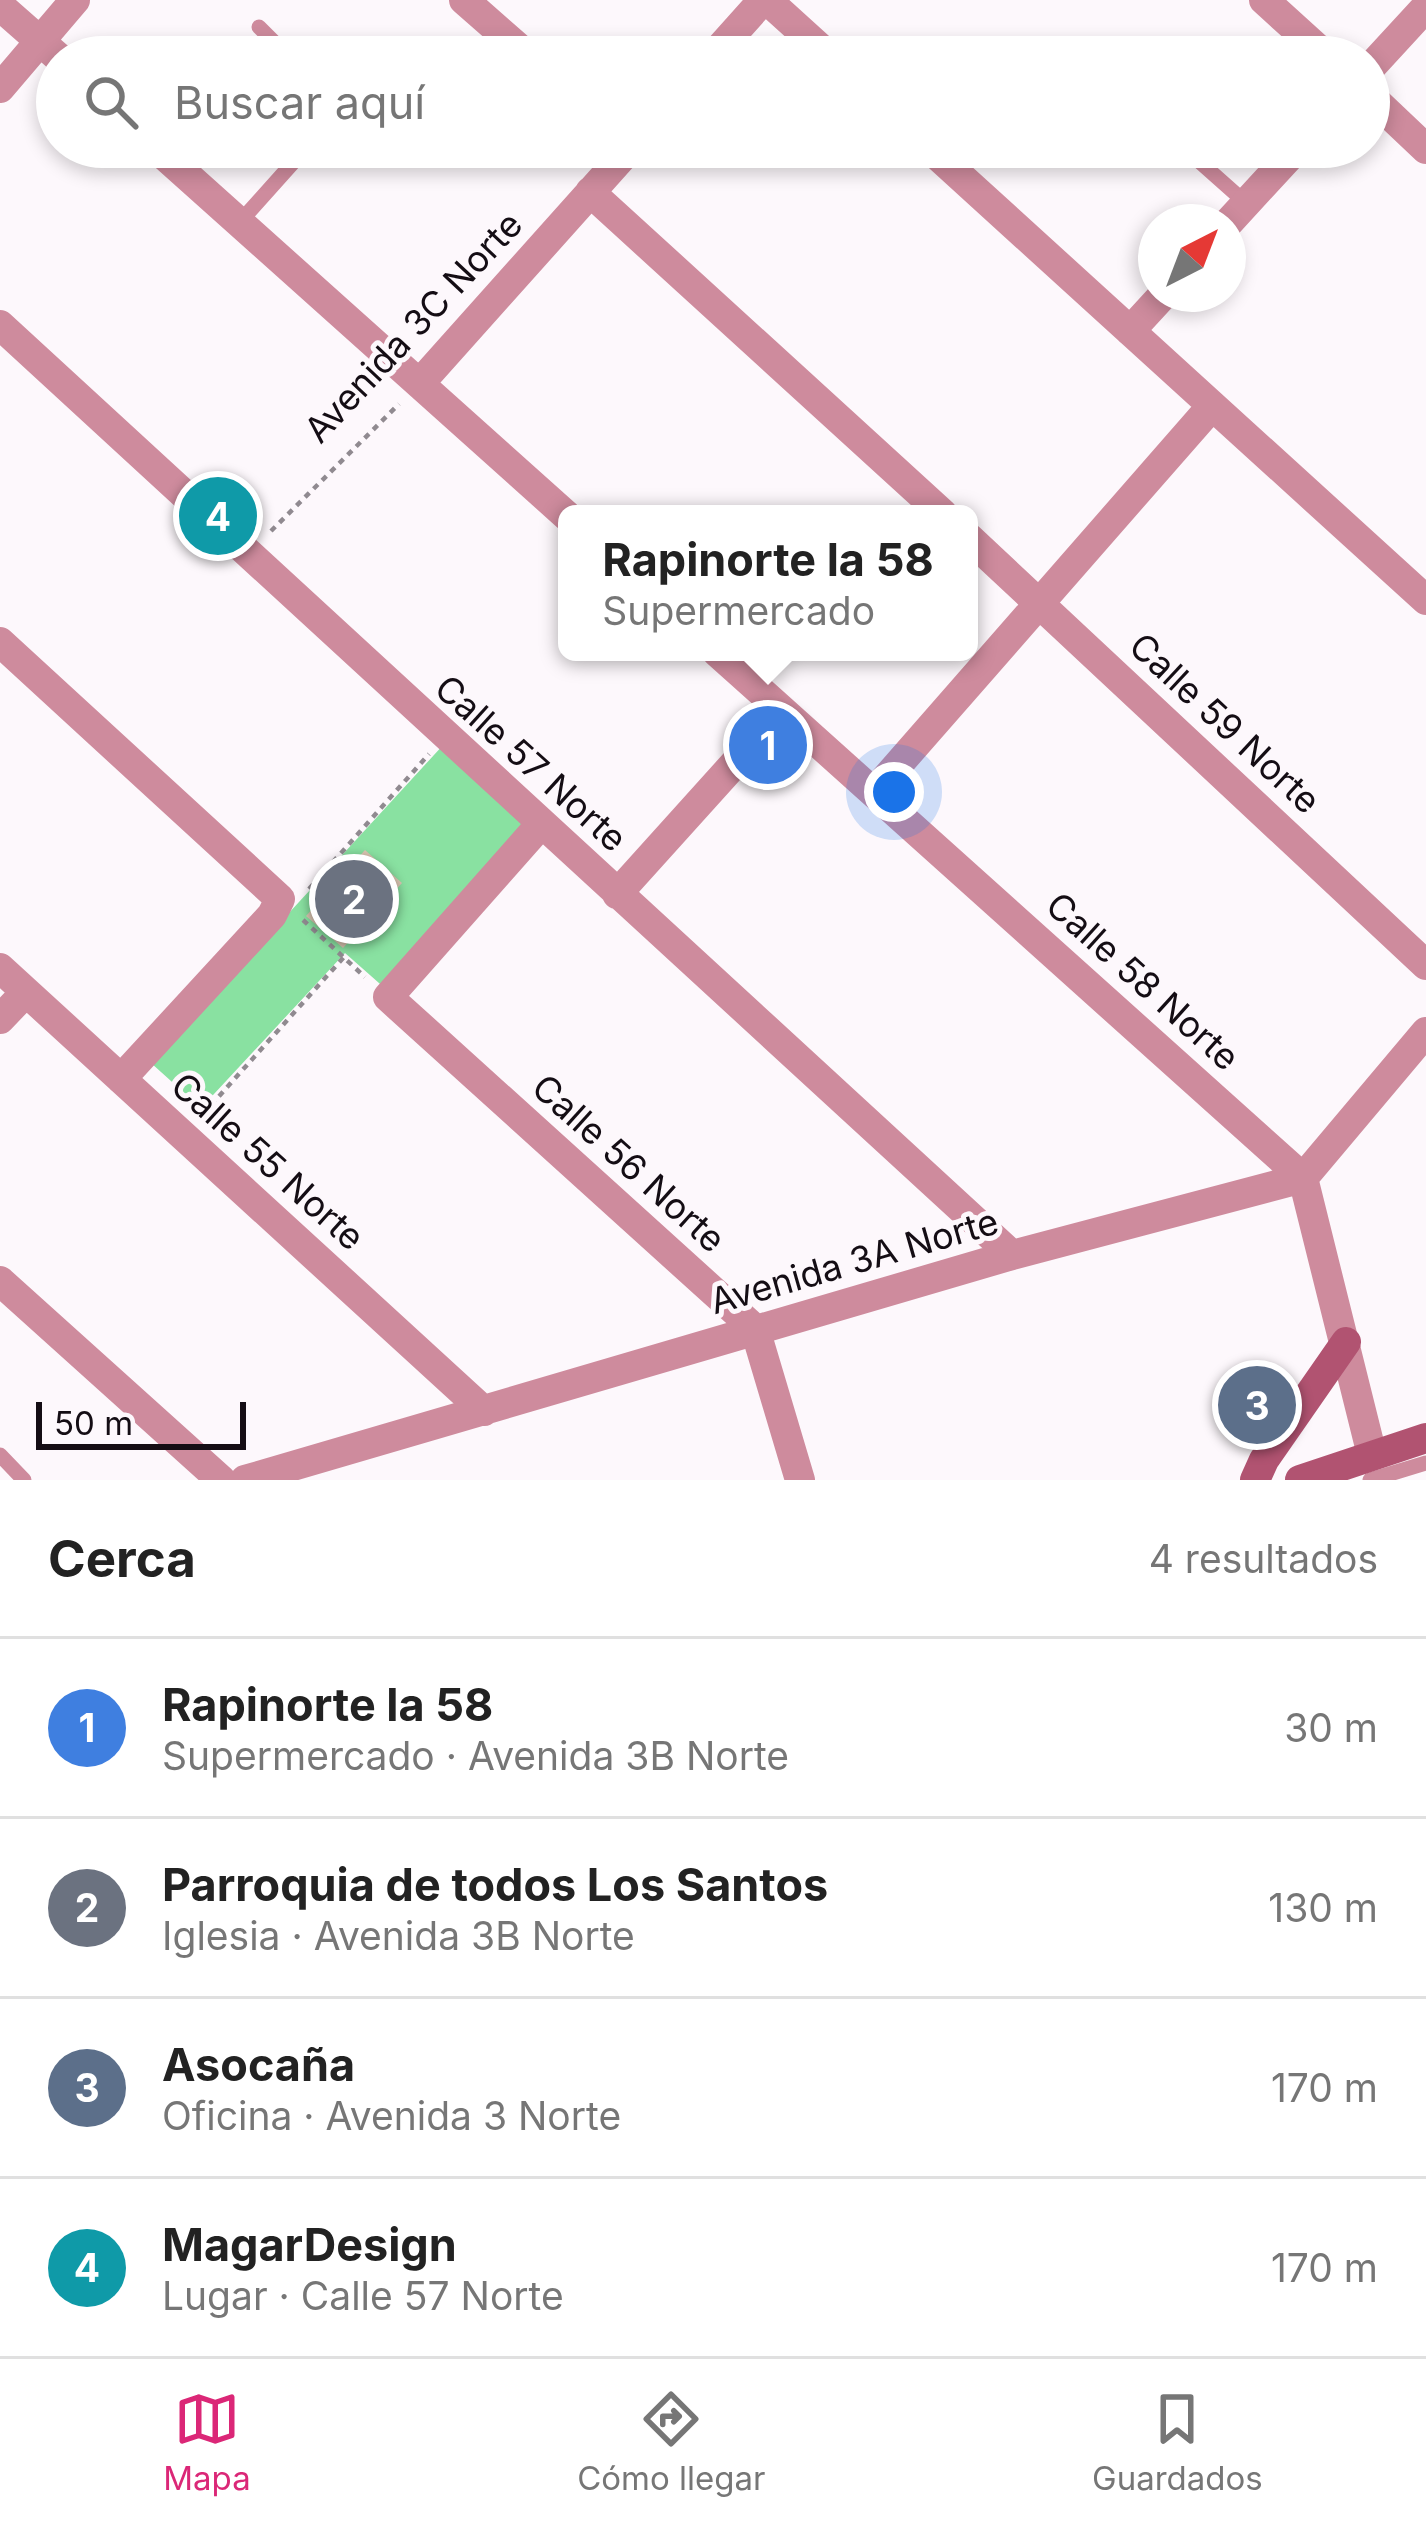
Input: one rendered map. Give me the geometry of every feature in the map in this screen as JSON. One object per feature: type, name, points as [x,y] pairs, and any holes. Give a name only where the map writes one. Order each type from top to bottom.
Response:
[{"type":"street","points":[[56,36],[75,0]]},
{"type":"street","points":[[464,0],[505,36]]},
{"type":"street","points":[[732,36],[765,0],[806,36]]},
{"type":"street","points":[[1264,0],[1304,36]]},
{"type":"street","points":[[0,6],[36,38]]},
{"type":"street","points":[[1390,46],[1426,7]]},
{"type":"street","points":[[0,88],[36,59]]},
{"type":"street","points":[[1390,115],[1426,148]]},
{"type":"street","points":[[178,168],[558,508]]},
{"type":"street","name":"Avenida 3C Norte","points":[[420,383],[612,168]]},
{"type":"street","points":[[951,168],[1426,600]]},
{"type":"street","points":[[1245,204],[1279,168]]},
{"type":"street","points":[[590,192],[933,505]]},
{"type":"street","points":[[1130,331],[1147,312]]},
{"type":"street","name":"Calle 57 Norte","points":[[0,326],[1012,1255]]},
{"type":"street","points":[[875,791],[1212,406]]},
{"type":"street","name":"Calle 59 Norte","points":[[978,546],[1426,965]]},
{"type":"street","points":[[0,642],[292,900],[272,915],[121,1079]]},
{"type":"street","name":"Calle 58 Norte","points":[[727,661],[1303,1178]]},
{"type":"street","points":[[616,894],[782,711]]},
{"type":"street","name":"Calle 56 Norte","points":[[541,824],[388,997],[755,1329]]},
{"type":"street","name":"Calle 55 Norte","points":[[0,968],[484,1411]]},
{"type":"street","points":[[0,1019],[26,992]]},
{"type":"street","points":[[1371,1468],[1346,1342],[1303,1178],[1426,1031]]},
{"type":"street","name":"Avenida 3A Norte","points":[[245,1480],[1012,1255],[1303,1178]]},
{"type":"street","points":[[0,1281],[221,1480]]},
{"type":"street","points":[[755,1329],[800,1480]]},
{"type":"street","points":[[1255,1480],[1346,1342]]},
{"type":"street","points":[[1300,1480],[1371,1468],[1426,1438]]},
{"type":"lane","points":[[259,27],[268,36]]},
{"type":"lane","points":[[238,224],[288,168]]},
{"type":"lane","points":[[1200,168],[1230,204]]},
{"type":"lane","points":[[0,1455],[24,1480]]},
{"type":"lane","points":[[1371,1468],[1426,1462]]},
{"type":"path","name":"Avenida 3C Norte","points":[[247,555],[420,383]]},
{"type":"path","points":[[183,1136],[344,957],[292,900],[445,736]]},
{"type":"green space","points":[[445,743],[536,826],[388,991],[345,953],[201,1108],[151,1063]]},
{"type":"building","points":[[365,850],[402,883],[343,948],[306,916]]},
{"type":"place","name":"MagarDesign","points":[[218,516]]},
{"type":"place","name":"Rapinorte la 58","points":[[768,745]]},
{"type":"place","name":"Parroquia de todos Los Santos","points":[[354,899]]},
{"type":"place","name":"Asocaña","points":[[1257,1405]]}]
